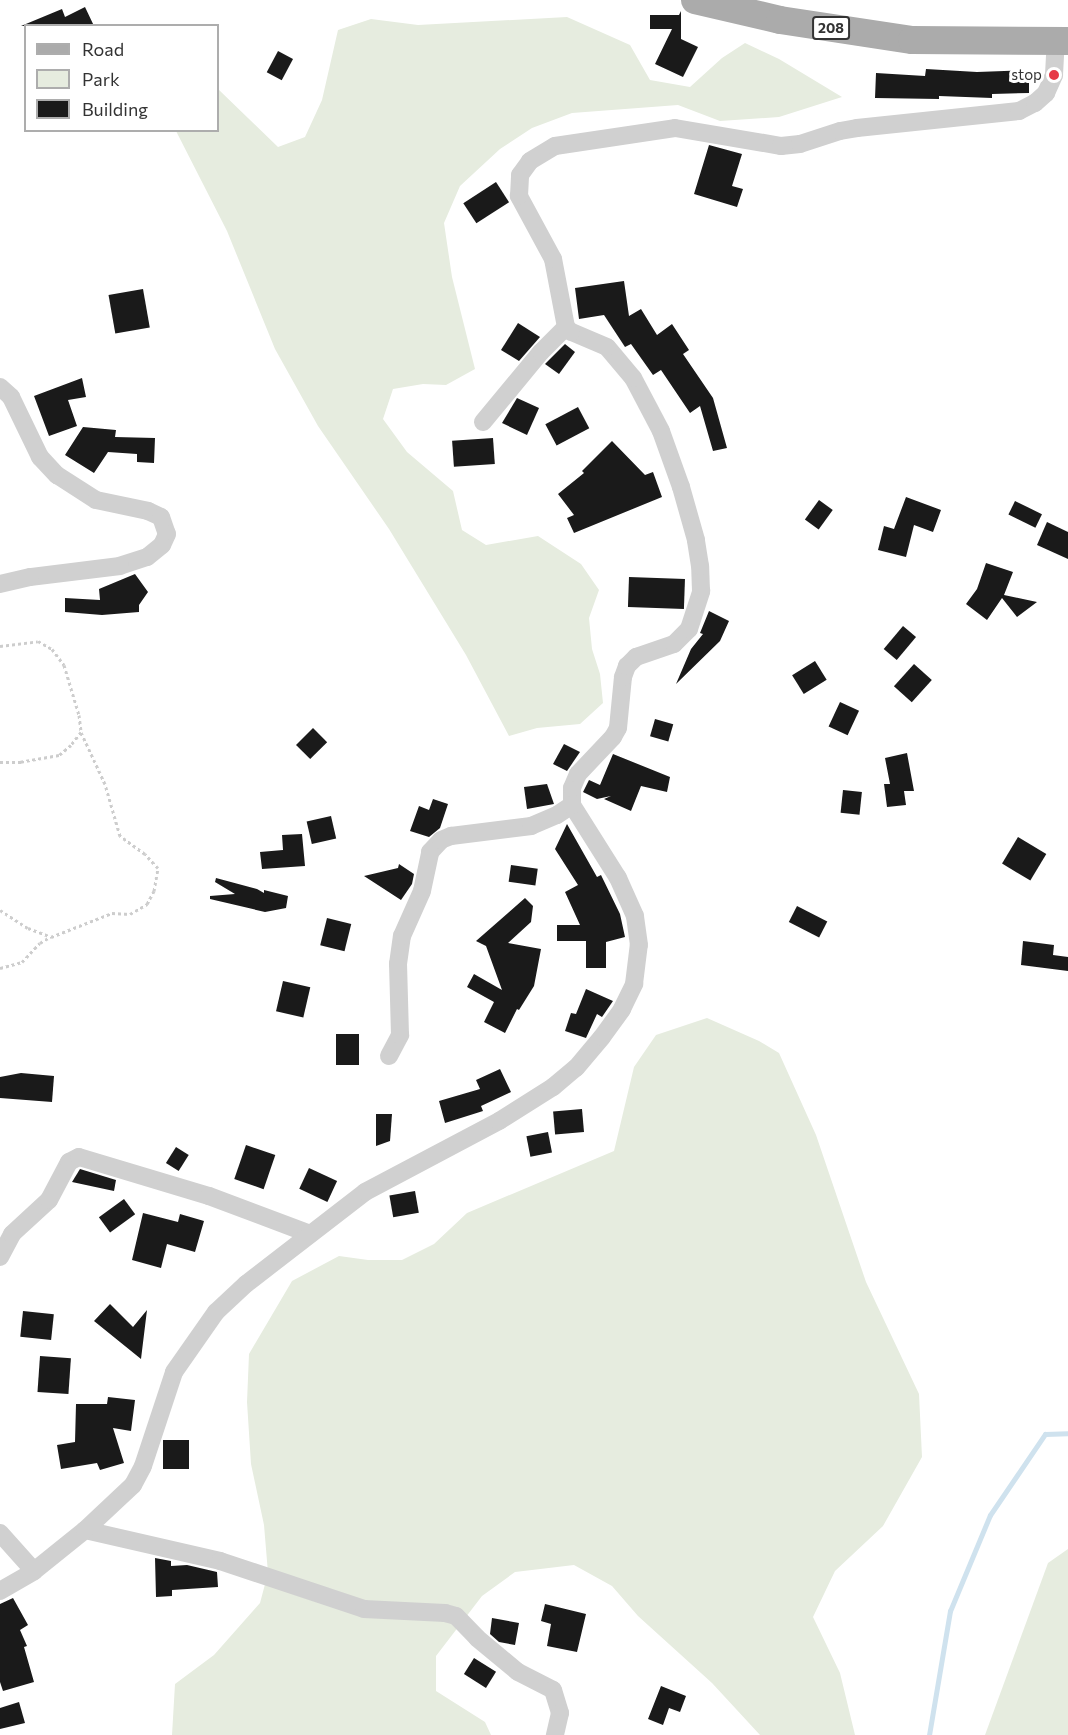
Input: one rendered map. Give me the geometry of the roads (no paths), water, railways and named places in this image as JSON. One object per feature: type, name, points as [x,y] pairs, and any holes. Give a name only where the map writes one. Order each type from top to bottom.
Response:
[{"type":"main road","name":"208","points":[[695,0],[780,20],[912,40],[1062,41]]},
{"type":"street","points":[[0,1591],[34,1571],[86,1530],[133,1485],[143,1466],[174,1372],[210,1320],[246,1284],[387,1178],[412,1168],[532,1103],[576,1068],[622,1009],[634,984],[639,945],[635,916],[618,878],[572,805],[572,788],[578,774],[613,737],[618,728],[622,678],[627,666],[636,657],[674,644],[684,636],[694,618],[701,591],[696,540],[661,431],[633,378],[618,357],[607,347],[570,332],[566,327],[553,259],[519,196],[520,175],[538,154],[572,143],[675,128],[760,144],[800,144],[857,128],[1019,111],[1035,104],[1046,93],[1054,75],[1062,41]]},
{"type":"street","points":[[483,422],[541,352],[566,327]]},
{"type":"street","points":[[0,387],[11,397],[40,457],[57,475],[96,500],[161,517],[167,534],[162,545],[147,557],[120,566],[30,577],[0,584]]},
{"type":"street","points":[[389,1056],[400,1035],[398,964],[402,936],[422,891],[427,859],[434,846],[451,836],[531,826],[557,815],[572,805]]},
{"type":"street","points":[[0,1257],[12,1233],[49,1200],[69,1162],[79,1157],[209,1196],[310,1234]]},
{"type":"street","points":[[86,1530],[220,1561],[364,1609],[450,1613],[519,1672],[553,1690],[560,1713],[555,1735]]},
{"type":"street","points":[[0,1533],[34,1571]]},
{"type":"waterway","points":[[929,1735],[950,1611],[990,1515],[1045,1434],[1068,1433]]},
{"type":"place","name":"stop","points":[[1054,75]]}]
